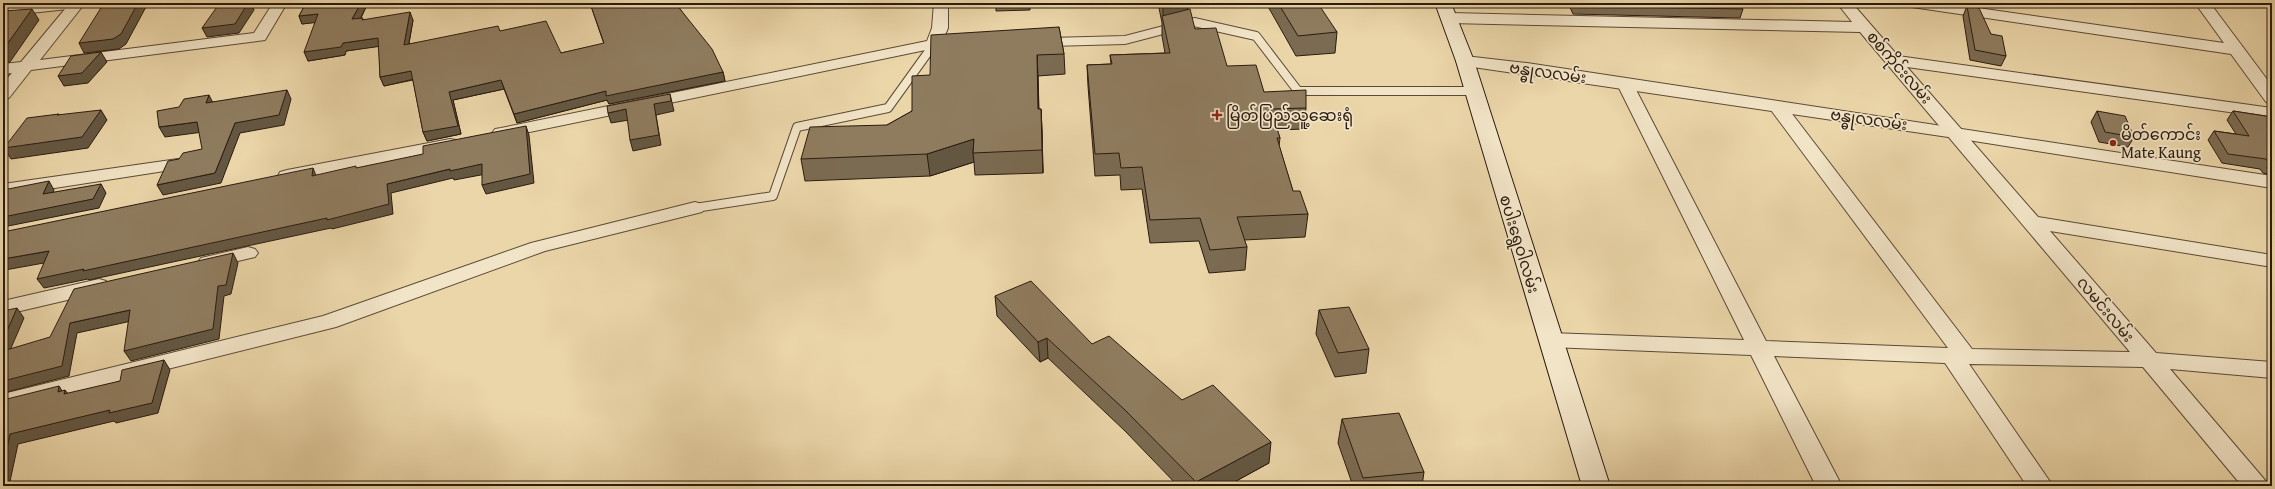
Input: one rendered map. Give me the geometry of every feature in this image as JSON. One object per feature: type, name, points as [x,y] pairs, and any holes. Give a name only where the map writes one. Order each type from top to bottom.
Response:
[{"type":"street","points":[[3,11],[77,3]]},
{"type":"street","points":[[3,94],[77,3]]},
{"type":"street","points":[[3,69],[259,37],[280,3]]},
{"type":"street","points":[[267,180],[942,44],[940,28],[941,3]]},
{"type":"street","name":"စစ်ကိုင်းလမ်း","points":[[1844,3],[1955,132]]},
{"type":"street","points":[[1912,3],[2237,50]]},
{"type":"street","points":[[2202,3],[2272,98]]},
{"type":"street","points":[[1446,11],[1864,27]]},
{"type":"street","name":"စပါးရွေဝါလမ်း","points":[[1446,11],[1465,61],[1596,486]]},
{"type":"street","points":[[1894,60],[2272,113]]},
{"type":"street","name":"ဗန္ဓုလလမ်း","points":[[1465,61],[1527,68],[1625,84],[1955,132],[2272,182]]},
{"type":"street","points":[[1625,84],[1829,486]]},
{"type":"street","points":[[1777,106],[1959,356],[2040,486]]},
{"type":"street","name":"လမင်းလမ်း","points":[[1955,132],[2257,486]]},
{"type":"street","points":[[3,190],[178,164]]},
{"type":"street","points":[[3,402],[135,368],[328,322],[538,247],[695,208]]},
{"type":"street","points":[[2031,222],[2272,261]]},
{"type":"street","points":[[187,266],[248,253]]},
{"type":"street","points":[[3,308],[118,282]]},
{"type":"street","points":[[1550,340],[1959,356],[2150,360],[2272,370]]},
{"type":"lane","points":[[1044,42],[1125,40],[1194,22],[1256,36],[1298,91],[1474,92]]},
{"type":"lane","points":[[695,208],[773,196],[797,127],[888,108],[942,44]]},
{"type":"building","points":[[104,3],[138,3],[121,34],[113,39],[79,43]]},
{"type":"building","points":[[248,3],[235,24],[202,28],[219,4]]},
{"type":"building","points":[[306,3],[361,3],[352,19],[363,18],[362,20],[410,12],[404,45],[498,26],[500,31],[546,21],[561,53],[604,43],[591,6],[605,3],[678,3],[680,9],[712,49],[723,72],[606,96],[606,91],[514,114],[501,80],[449,92],[458,126],[423,132],[411,71],[380,77],[378,38],[343,43],[341,47],[304,52],[318,14],[299,16]]},
{"type":"building","points":[[1278,3],[1314,3],[1315,5],[1319,5],[1337,32],[1298,36]]},
{"type":"building","points":[[1574,3],[1738,3],[1743,9],[1575,6]]},
{"type":"building","points":[[1967,6],[1979,8],[1991,34],[2002,36],[2006,56],[1975,50]]},
{"type":"building","points":[[32,9],[3,50],[3,11]]},
{"type":"building","points":[[1190,9],[1195,29],[1216,28],[1227,66],[1256,65],[1264,92],[1306,90],[1306,108],[1271,109],[1280,138],[1277,138],[1293,191],[1300,191],[1308,214],[1237,217],[1247,247],[1210,250],[1200,218],[1150,220],[1142,167],[1121,168],[1119,153],[1095,154],[1087,65],[1112,64],[1110,55],[1170,53],[1162,16]]},
{"type":"building","points":[[1059,27],[1064,54],[1037,55],[1038,109],[1041,109],[1042,150],[973,153],[974,139],[927,154],[801,159],[810,127],[887,125],[912,111],[912,76],[930,75],[931,35]]},
{"type":"building","points":[[101,52],[82,73],[58,76],[71,56]]},
{"type":"building","points":[[287,90],[279,115],[235,123],[215,173],[157,185],[168,161],[179,159],[183,153],[202,149],[197,122],[159,127],[157,111],[179,107],[184,99],[209,95],[206,103]]},
{"type":"building","points":[[670,94],[671,101],[654,104],[659,135],[630,140],[626,109],[608,113],[607,106]]},
{"type":"building","points":[[101,110],[82,137],[4,148],[27,118]]},
{"type":"building","points":[[2097,111],[2125,116],[2134,137],[2105,132]]},
{"type":"building","points":[[2233,111],[2272,117],[2272,164],[2266,159],[2228,154],[2214,131],[2249,136]]},
{"type":"building","points":[[526,126],[530,174],[482,185],[482,164],[450,171],[450,169],[387,184],[389,204],[327,220],[327,218],[83,271],[84,269],[37,279],[49,251],[3,259],[3,232],[313,168],[312,176],[356,166],[356,168],[423,154],[423,146]]},
{"type":"building","points":[[49,181],[43,194],[101,184],[93,199],[3,217],[3,190]]},
{"type":"building","points":[[233,253],[226,285],[218,286],[213,329],[124,351],[130,310],[70,323],[62,366],[3,381],[3,351],[50,337],[74,289]]},
{"type":"building","points":[[1031,281],[1092,344],[1109,336],[1182,400],[1213,385],[1271,442],[1196,482],[1125,410],[1047,338],[1038,342],[995,296]]},
{"type":"building","points":[[1349,307],[1369,349],[1338,353],[1319,310]]},
{"type":"building","points":[[17,308],[3,340],[3,311]]},
{"type":"building","points":[[164,360],[152,403],[109,413],[110,410],[10,434],[3,466],[3,400],[59,386],[58,392],[65,390],[64,394],[120,381],[122,370]]},
{"type":"building","points":[[1399,413],[1424,472],[1363,478],[1342,419]]},
{"type":"place","name":"မြိတ်ပြည်သူ့ဆေးရုံ","points":[[1217,115]]},
{"type":"place","name":"မိတ်ကောင်း Mate Kaung","points":[[2113,143]]}]
